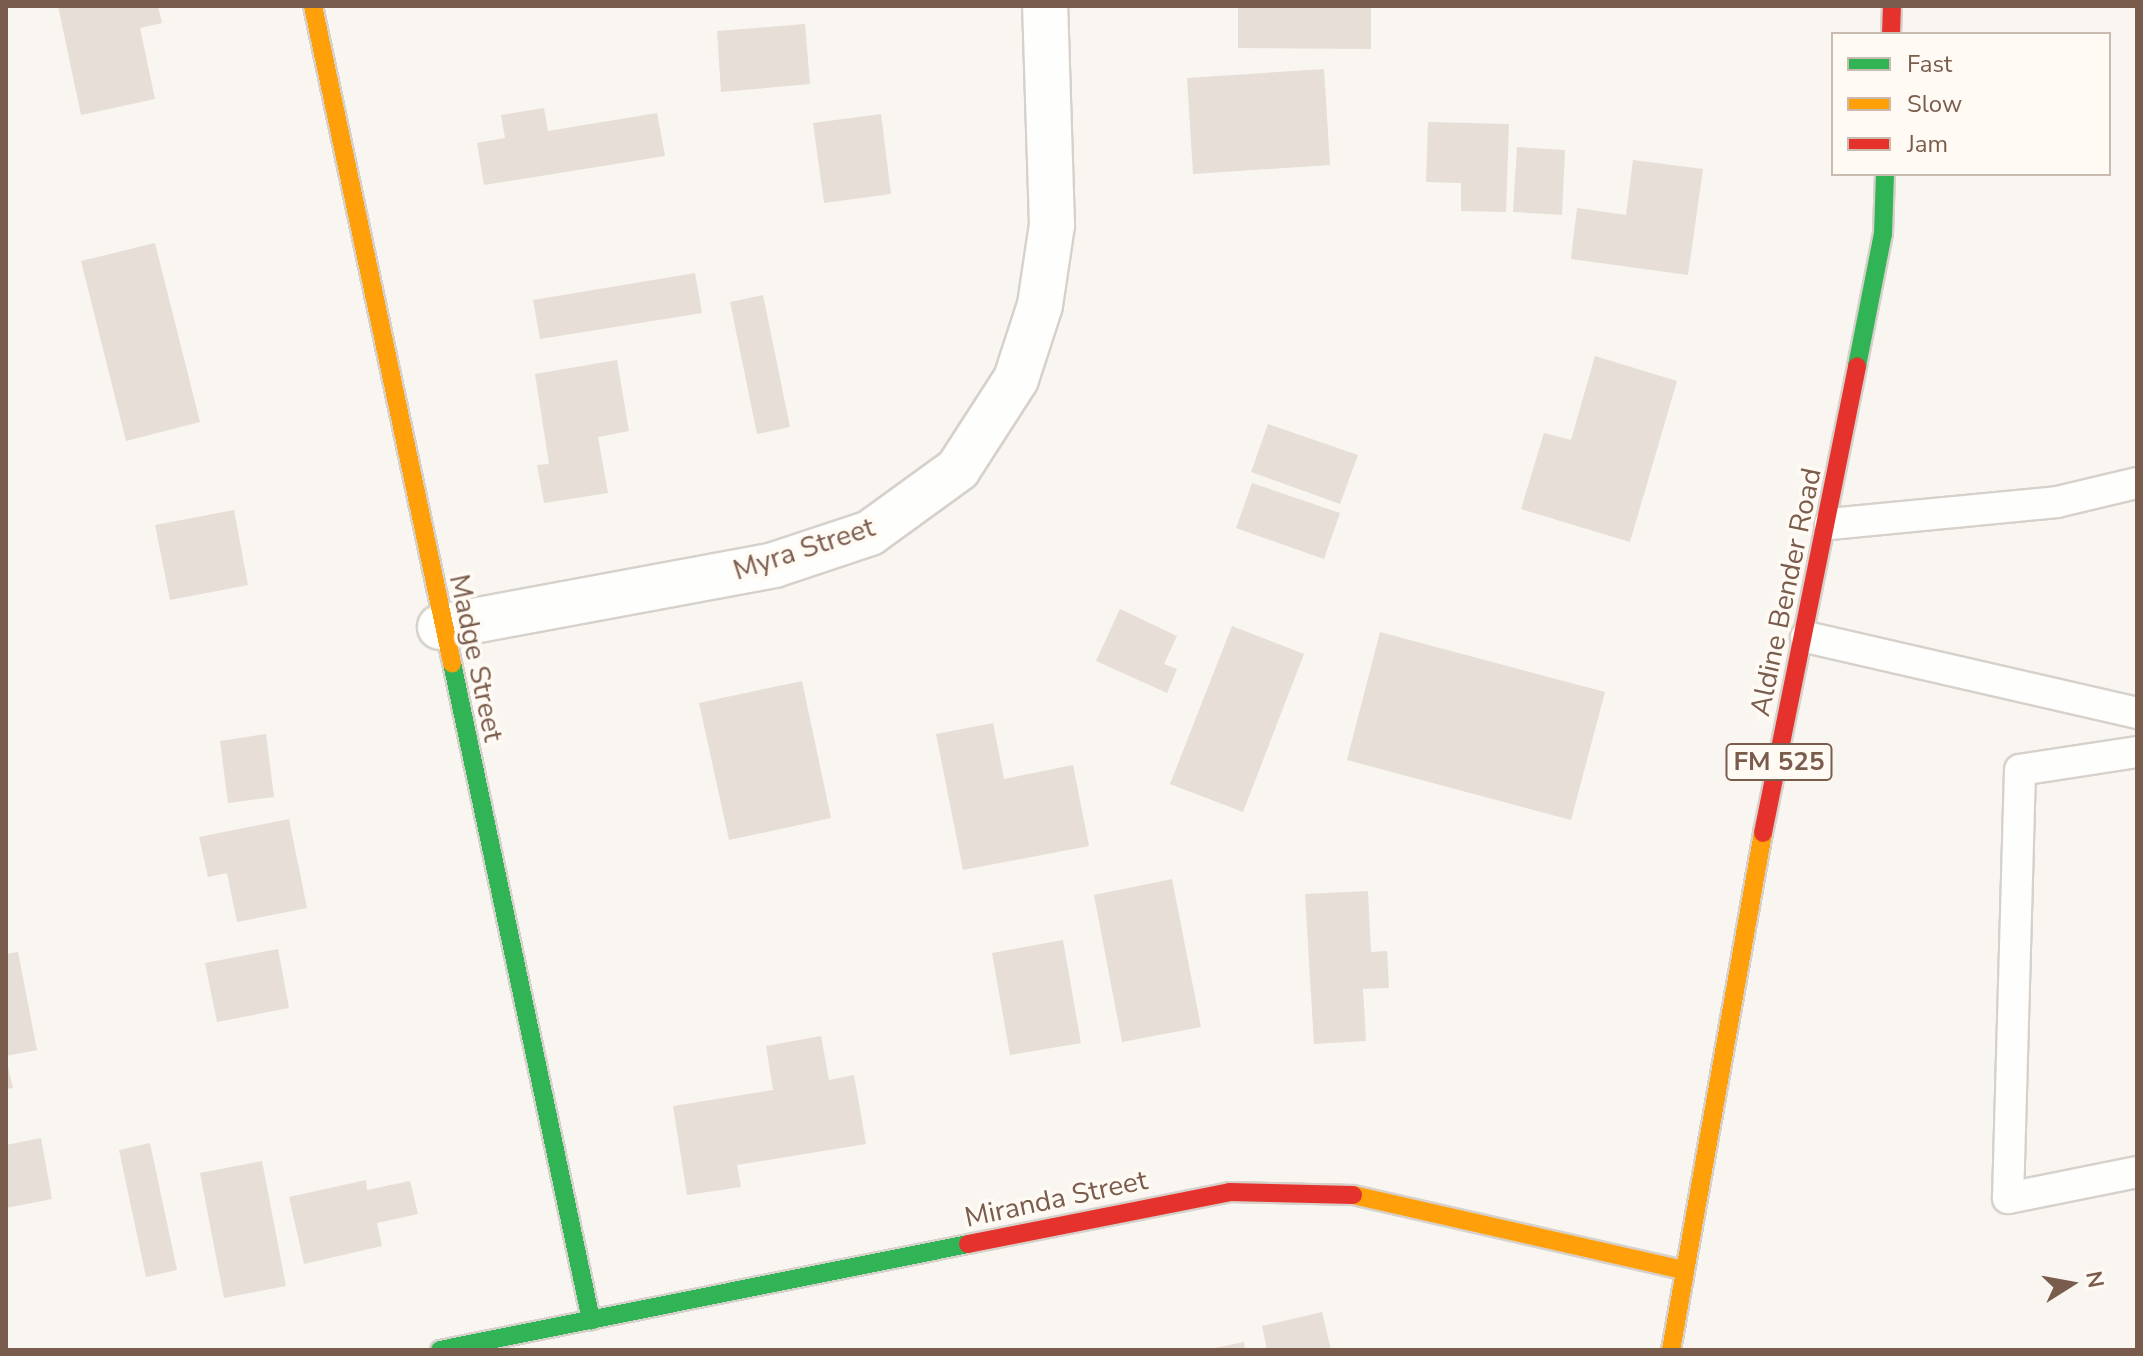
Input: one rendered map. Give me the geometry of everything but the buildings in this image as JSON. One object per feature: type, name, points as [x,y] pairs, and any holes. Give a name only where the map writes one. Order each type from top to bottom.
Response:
[{"type":"street","name":"Madge Street","points":[[313,6],[440,627],[591,1320]]},
{"type":"street","name":"Myra Street","points":[[440,627],[774,565],[870,533],[958,469],[1016,379],[1040,305],[1052,225],[1045,6]]},
{"type":"street","points":[[1891,32],[1892,6]]},
{"type":"street","name":"Aldine Bender Road","points":[[1671,1350],[1683,1270],[1830,524],[1883,234],[1885,176]]},
{"type":"street","name":"Miranda Street","points":[[440,1350],[1230,1192],[1358,1195],[1683,1270]]},
{"type":"lane","points":[[1830,524],[2057,502],[2137,483]]},
{"type":"lane","points":[[1806,637],[2137,713]]},
{"type":"lane","points":[[2137,752],[2020,770],[2008,1198],[2137,1172]]},
{"type":"traffic: fast","points":[[1857,366],[1883,234],[1885,176]]},
{"type":"traffic: fast","points":[[452,663],[591,1320]]},
{"type":"traffic: fast","points":[[440,1350],[968,1244]]},
{"type":"traffic: slow","points":[[313,6],[452,663]]},
{"type":"traffic: slow","points":[[1671,1350],[1763,833]]},
{"type":"traffic: slow","points":[[1353,1195],[1683,1270]]},
{"type":"traffic: jam","points":[[1891,32],[1892,6]]},
{"type":"traffic: jam","points":[[1763,833],[1857,366]]},
{"type":"traffic: jam","points":[[968,1244],[1230,1192],[1353,1195]]}]
